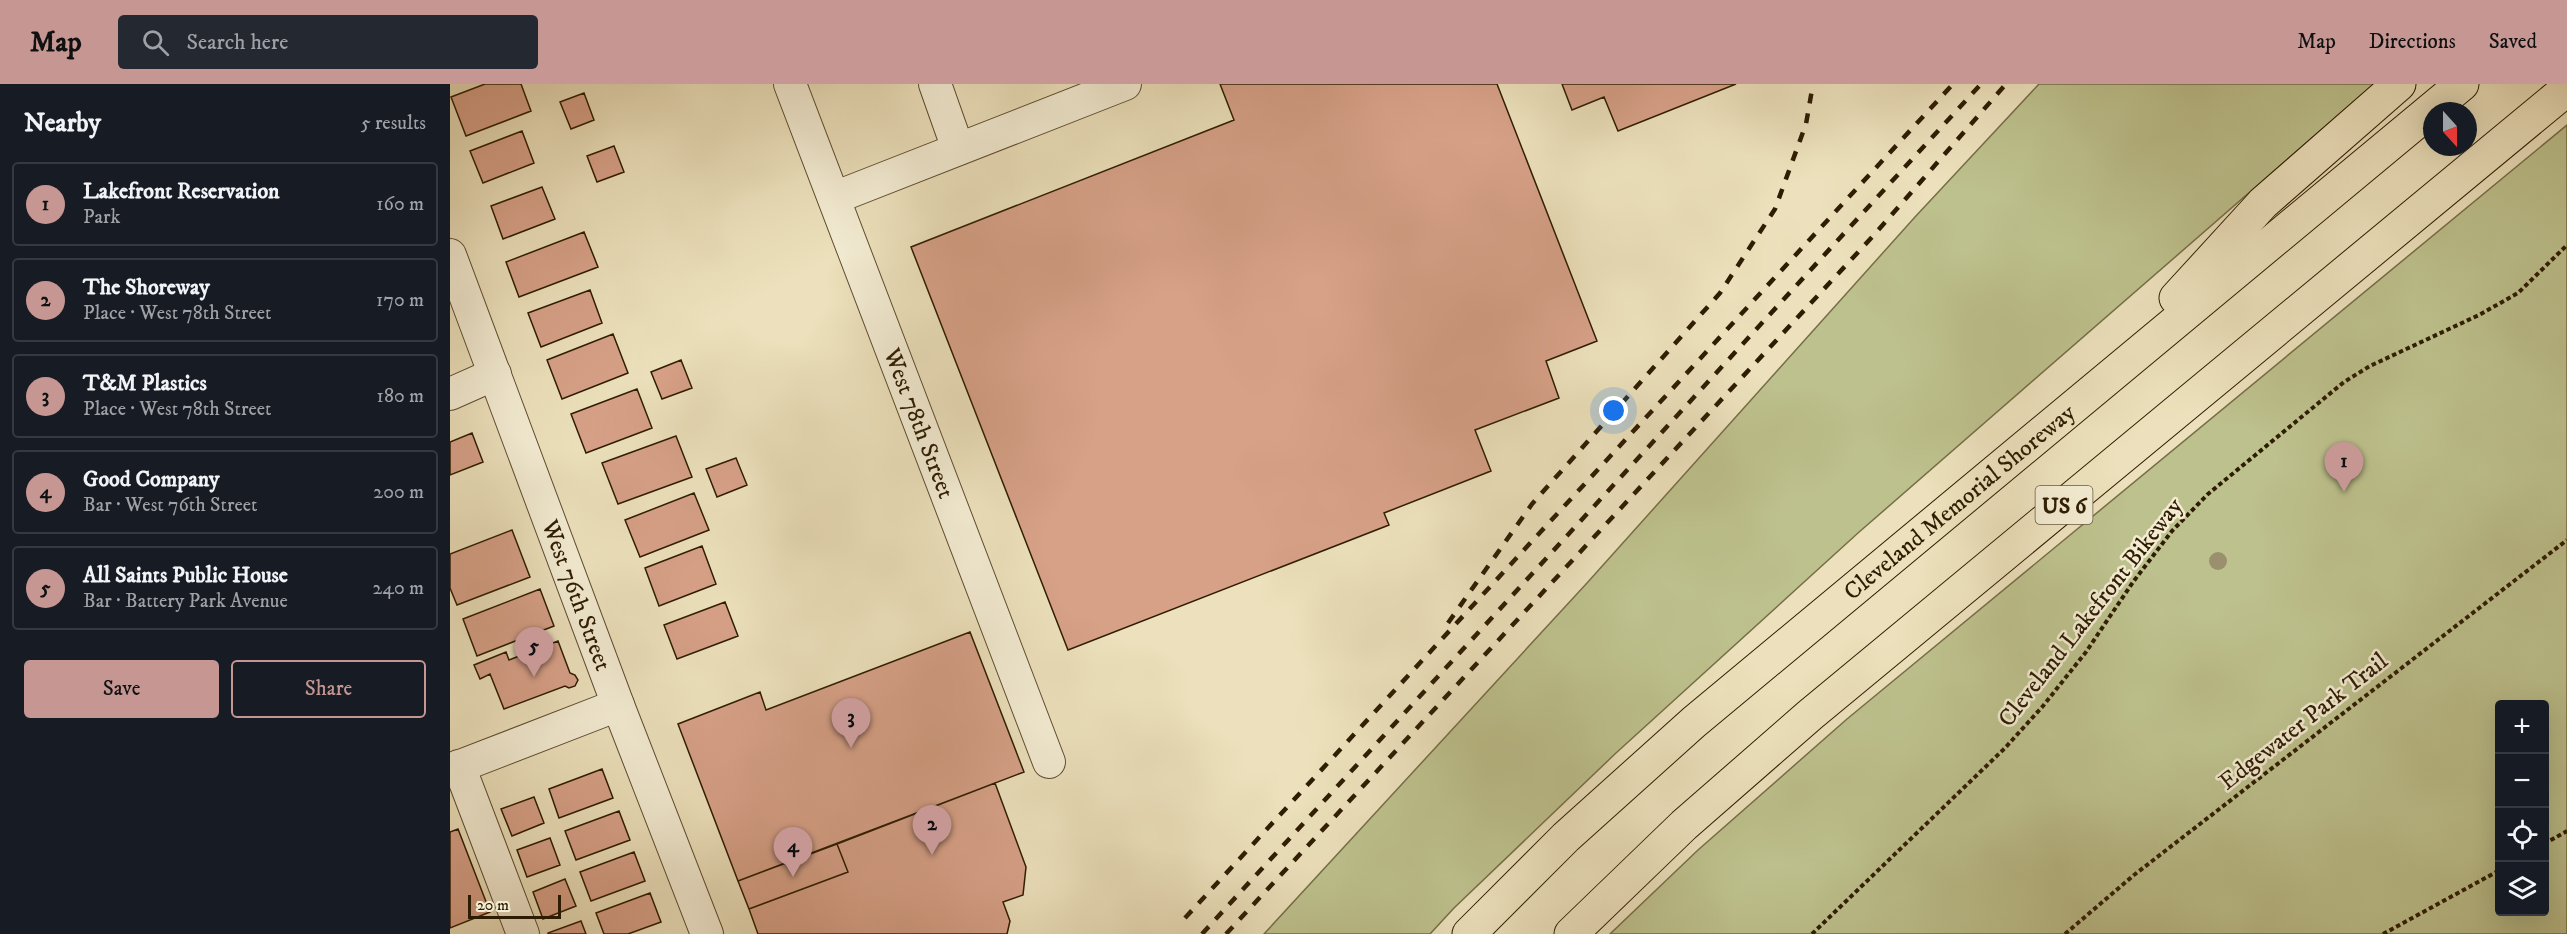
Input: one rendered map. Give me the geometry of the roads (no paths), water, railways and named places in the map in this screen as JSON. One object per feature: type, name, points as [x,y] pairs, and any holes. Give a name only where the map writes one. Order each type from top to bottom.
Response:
[{"type":"highway","points":[[2096,386],[2263,203],[2399,84]]},
{"type":"highway","name":"Cleveland Memorial Shoreway","points":[[1469,934],[1566,837],[1694,722],[2462,84]]},
{"type":"highway","name":"US 6","points":[[1571,934],[1684,825],[1810,715],[2567,89]]},
{"type":"street","name":"West 78th Street","points":[[790,84],[1049,762]]},
{"type":"street","points":[[935,84],[958,149]]},
{"type":"street","points":[[834,198],[1125,84]]},
{"type":"street","name":"West 76th Street","points":[[450,255],[618,705],[707,934]]},
{"type":"street","points":[[450,394],[495,374]]},
{"type":"street","points":[[523,934],[454,768],[618,705]]},
{"type":"railway","points":[[1448,623],[1532,504],[1720,293],[1775,209],[1806,124],[1813,84]]},
{"type":"railway","points":[[1185,918],[1953,84]]},
{"type":"railway","points":[[1202,934],[1981,84]]},
{"type":"railway","points":[[1226,934],[1874,235],[2006,84]]},
{"type":"place","name":"Lakefront Reservation","points":[[2344,492]]},
{"type":"place","name":"All Saints Public House","points":[[534,677]]},
{"type":"place","name":"T&M Plastics","points":[[851,748]]},
{"type":"place","name":"The Shoreway","points":[[932,855]]},
{"type":"place","name":"Good Company","points":[[793,877]]}]
